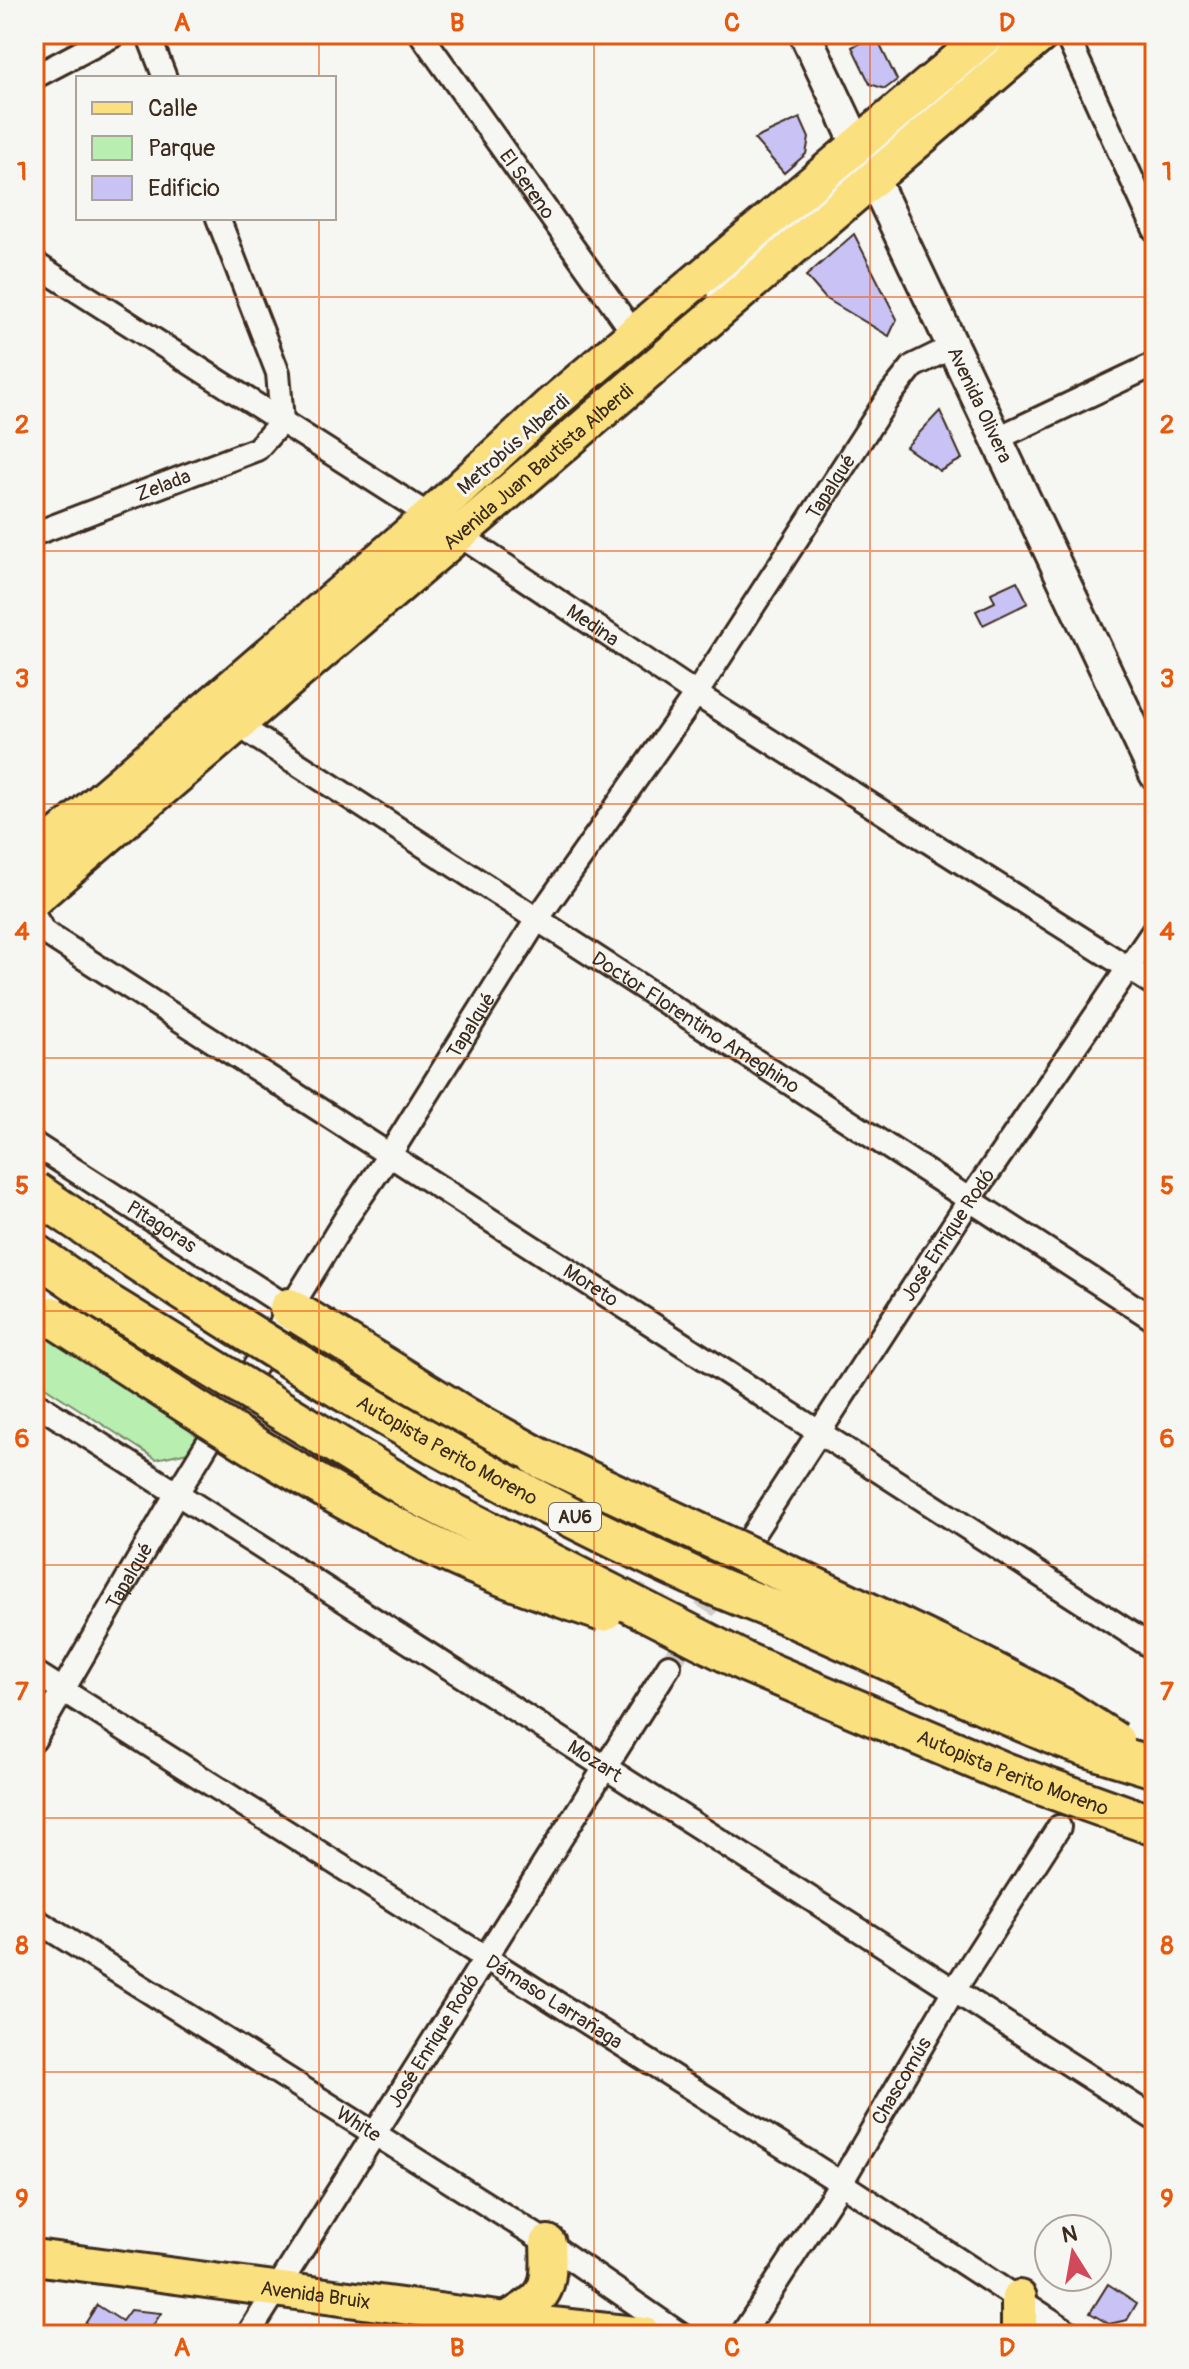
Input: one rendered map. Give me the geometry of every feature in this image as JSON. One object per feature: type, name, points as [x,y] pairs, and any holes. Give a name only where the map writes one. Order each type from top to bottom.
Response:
[{"type":"highway","name":"Autopista Perito Moreno","points":[[34,1191],[167,1283],[311,1374],[544,1501],[697,1578],[803,1622],[924,1679],[1055,1736],[1154,1769]]},
{"type":"highway","name":"Autopista Perito Moreno","points":[[34,1253],[105,1302],[420,1496],[745,1662],[1007,1773],[1155,1826]]},
{"type":"highway","points":[[289,1308],[464,1416],[538,1457],[978,1664],[1063,1708],[1154,1769]]},
{"type":"highway","points":[[42,1310],[233,1432],[433,1546],[520,1585],[745,1662]]},
{"type":"main road","name":"Avenida Olivera","points":[[805,34],[1155,774]]},
{"type":"main road","name":"Avenida Juan Bautista Alberdi","points":[[34,857],[446,526],[865,161],[988,34]]},
{"type":"main road","name":"Avenida Juan Bautista Alberdi","points":[[34,899],[238,725],[446,526],[549,406],[635,335],[865,161],[1042,34]]},
{"type":"main road","points":[[506,2320],[543,2296],[549,2280],[548,2243]]},
{"type":"main road","name":"Avenida Bruix","points":[[34,2257],[278,2291],[644,2335]]},
{"type":"main road","points":[[1019,2298],[1019,2335]]},
{"type":"street","points":[[34,77],[116,34]]},
{"type":"street","points":[[148,34],[164,76]]},
{"type":"street","name":"El Sereno","points":[[421,34],[635,335]]},
{"type":"street","points":[[1066,34],[1155,230]]},
{"type":"street","points":[[219,220],[278,373],[282,421]]},
{"type":"street","name":"Medina","points":[[34,263],[446,526],[696,694],[1155,985]]},
{"type":"street","name":"Tapalqué","points":[[34,1740],[177,1493],[289,1308],[538,918],[696,694],[890,395],[913,366],[952,347]]},
{"type":"street","points":[[996,439],[1155,364]]},
{"type":"street","name":"Zelada","points":[[34,534],[257,449],[282,421]]},
{"type":"street","name":"Doctor Florentino Ameghino","points":[[238,725],[1155,1320]]},
{"type":"street","name":"Moreto","points":[[34,916],[44,932],[1155,1649]]},
{"type":"street","name":"José Enrique Rodó","points":[[746,1545],[971,1198],[1155,929]]},
{"type":"street","name":"Pitagoras","points":[[34,1144],[289,1308]]},
{"type":"street","name":"Mozart","points":[[34,1402],[1155,2119]]},
{"type":"street","name":"José Enrique Rodó","points":[[248,2335],[278,2291],[372,2133],[669,1666]]},
{"type":"street","name":"Dámaso Larrañaga","points":[[34,1672],[841,2183],[1073,2335]]},
{"type":"street","name":"Chascomús","points":[[742,2335],[841,2183],[953,1992],[1059,1827]]},
{"type":"street","name":"White","points":[[34,1919],[548,2243],[681,2335]]},
{"type":"lane","points":[[701,304],[1015,34]]},
{"type":"green space","points":[[34,1318],[202,1428],[188,1452],[156,1459],[34,1380]]},
{"type":"building","points":[[875,35],[897,80],[885,89],[870,84],[852,47]]},
{"type":"building","points":[[800,118],[809,138],[806,154],[784,173],[754,139]]},
{"type":"building","points":[[854,234],[897,319],[889,336],[825,298],[806,276]]},
{"type":"building","points":[[940,411],[962,459],[940,471],[906,447]]},
{"type":"building","points":[[1017,581],[1028,603],[983,625],[976,611],[995,602],[991,593]]},
{"type":"building","points":[[1113,2287],[1137,2303],[1127,2320],[1109,2324],[1090,2313],[1102,2293],[1113,2293]]},
{"type":"building","points":[[97,2305],[122,2321],[130,2310],[161,2313],[147,2335],[78,2335]]},
{"type":"tunnel","points":[[669,1666],[746,1545]]}]
